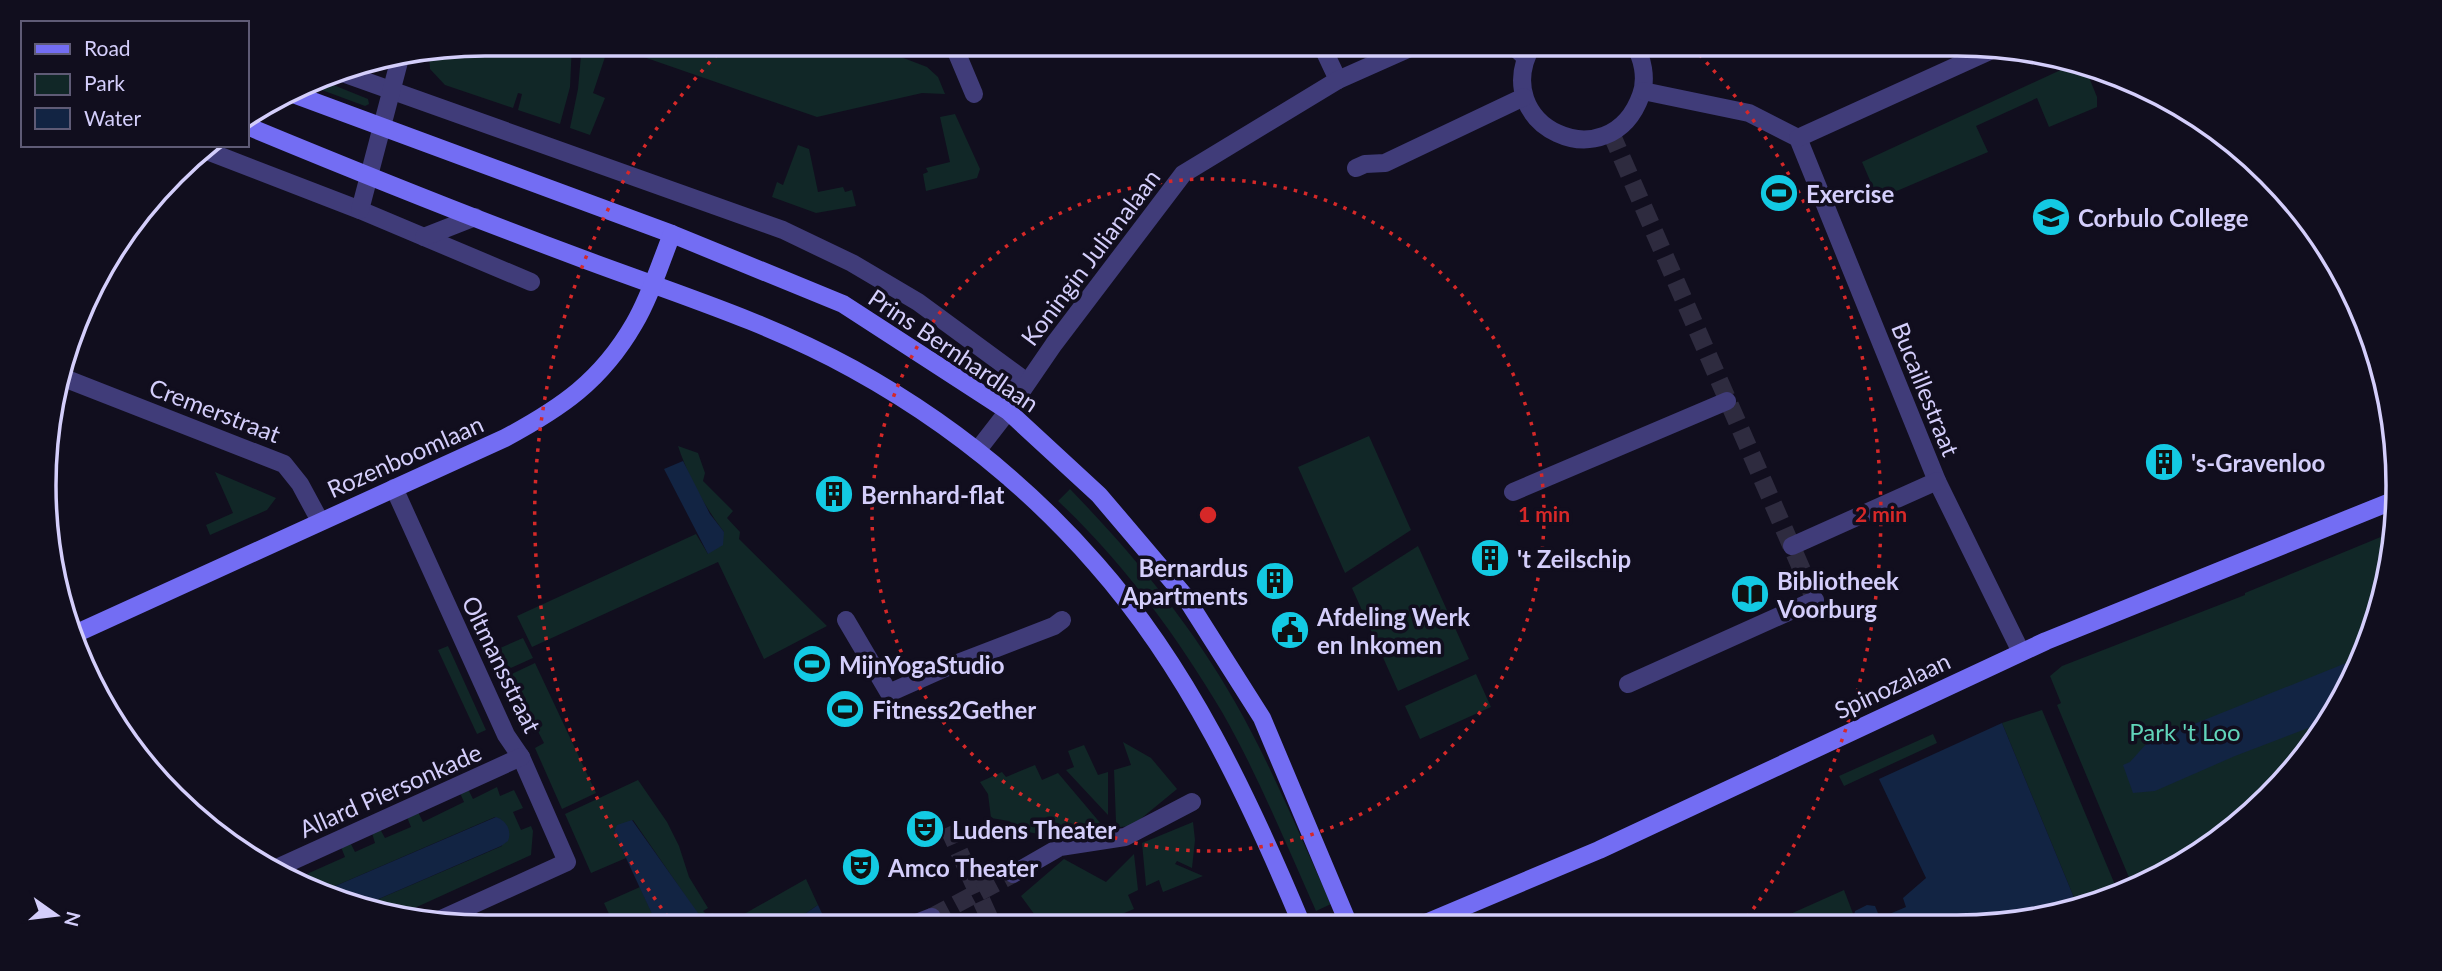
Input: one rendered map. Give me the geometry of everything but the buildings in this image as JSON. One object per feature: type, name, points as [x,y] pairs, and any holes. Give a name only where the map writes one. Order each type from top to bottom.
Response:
[{"type":"main road","name":"Prins Bernhardlaan","points":[[302,97],[672,234],[843,304],[1008,411],[1100,495],[1184,595],[1262,718],[1345,915]]},
{"type":"main road","points":[[249,127],[369,176],[750,321],[855,370],[930,417],[977,451],[1060,525],[1133,610],[1190,695],[1231,766],[1298,915]]},
{"type":"main road","name":"Rozenboomlaan","points":[[82,631],[505,438],[561,405],[586,385],[612,356],[635,323],[672,234]]},
{"type":"main road","name":"Spinozalaan","points":[[1445,915],[1599,850],[2021,652],[2385,504]]},
{"type":"street","points":[[958,56],[974,94]]},
{"type":"street","points":[[1327,56],[1338,80]]},
{"type":"street","name":"Koningin Julianalaan","points":[[977,451],[1183,174],[1338,80],[1392,56]]},
{"type":"street","points":[[1527,56],[1521,77],[1524,97],[1534,115],[1548,130],[1567,138],[1587,140],[1607,135],[1624,124],[1636,108],[1643,91],[1643,69],[1639,56]]},
{"type":"street","points":[[1643,91],[1749,113],[1798,138],[1977,57]]},
{"type":"street","points":[[360,210],[398,65]]},
{"type":"street","name":"Prins Bernhardlaan","points":[[353,77],[783,230],[827,250],[918,302],[1027,382]]},
{"type":"street","points":[[1356,169],[1365,164],[1385,163],[1524,97]]},
{"type":"street","name":"Bucaillestraat","points":[[1798,138],[1937,481],[2021,652]]},
{"type":"street","points":[[214,153],[360,210],[531,282]]},
{"type":"street","points":[[424,237],[475,217]]},
{"type":"street","name":"Cremerstraat","points":[[69,380],[284,464],[300,484],[320,521]]},
{"type":"street","points":[[1513,492],[1727,401]]},
{"type":"street","points":[[1792,546],[1937,481]]},
{"type":"street","name":"Oltmansstraat","points":[[394,488],[506,735],[521,757],[567,862],[453,914]]},
{"type":"street","points":[[1628,684],[1815,600]]},
{"type":"street","points":[[846,620],[889,693],[1054,626],[1062,620]]},
{"type":"street","name":"Allard Piersonkade","points":[[284,865],[521,757]]},
{"type":"street","points":[[1013,874],[1060,846],[1125,837],[1192,802]]},
{"type":"green space","points":[[571,56],[570,87],[560,124],[518,110],[522,94],[518,93],[513,108],[445,85],[430,69],[429,60],[457,57]]},
{"type":"green space","points":[[581,56],[605,56],[593,93],[605,98],[590,135],[570,128]]},
{"type":"green space","points":[[641,56],[898,56],[927,67],[938,77],[945,94],[922,93],[817,117]]},
{"type":"green space","points":[[2062,69],[2089,77],[2097,97],[2097,107],[2049,127],[2037,98],[1976,126],[1988,152],[1878,199],[1862,162]]},
{"type":"green space","points":[[332,85],[368,99],[369,104],[365,106],[320,89]]},
{"type":"green space","points":[[955,114],[980,169],[977,178],[926,191],[923,174],[928,172],[926,168],[950,162],[940,117]]},
{"type":"green space","points":[[798,145],[809,149],[818,192],[843,187],[845,192],[852,190],[856,206],[816,213],[772,197],[777,182],[783,185]]},
{"type":"green space","points":[[1369,436],[1411,530],[1345,573],[1298,467]]},
{"type":"green space","points":[[678,446],[698,453],[705,473],[703,481],[733,511],[727,518],[740,532],[739,539],[827,626],[764,659],[718,562],[532,647],[517,616],[696,534],[708,554],[724,532],[697,490]]},
{"type":"green space","points":[[215,472],[276,498],[267,510],[210,535],[206,525],[233,513]]},
{"type":"green space","points":[[1070,489],[1159,590],[1218,673],[1261,751],[1331,904],[1316,911],[1248,760],[1187,656],[1127,575],[1058,501]]},
{"type":"green space","name":"Park 't Loo","points":[[2383,536],[2371,597],[2353,650],[2328,700],[2297,747],[2260,789],[2218,826],[2195,843],[2129,878],[2057,705],[2061,703],[2050,676],[2062,666]]},
{"type":"green space","points":[[1418,546],[1469,659],[1398,691],[1352,588]]},
{"type":"green space","points":[[523,638],[533,658],[500,673],[491,652]]},
{"type":"green space","points":[[448,646],[486,730],[477,734],[438,650]]},
{"type":"green space","points":[[535,663],[596,793],[562,809],[535,748],[544,743],[531,718],[522,721],[503,678]]},
{"type":"green space","points":[[1476,674],[1491,707],[1420,739],[1405,706]]},
{"type":"green space","points":[[2042,710],[2115,884],[2074,898],[2002,723]]},
{"type":"green space","points":[[1933,734],[1937,743],[1844,786],[1839,776]]},
{"type":"green space","points":[[1123,742],[1151,758],[1177,789],[1132,826],[1120,827],[1116,822],[1114,770],[1131,765]]},
{"type":"green space","points":[[1084,745],[1098,775],[1108,772],[1108,815],[1066,770],[1074,767],[1068,751]]},
{"type":"green space","points":[[1035,765],[1042,780],[1058,773],[1107,831],[1062,838],[1022,831],[1009,821],[991,818],[988,794],[980,782],[1002,772],[1006,777]]},
{"type":"green space","points":[[638,780],[667,822],[679,846],[689,877],[708,908],[703,911],[707,915],[699,915],[633,820],[614,831],[626,858],[591,873],[565,814]]},
{"type":"green space","points":[[497,787],[500,796],[514,790],[523,808],[513,812],[521,830],[531,826],[533,831],[531,855],[413,909],[375,900],[502,846],[500,819],[495,817],[333,887],[305,875],[345,857],[341,847],[350,842],[355,852],[375,843],[372,833],[380,829],[385,838],[411,827],[407,817],[418,812],[423,822],[464,802],[460,793],[468,789],[473,799]]},
{"type":"green space","points":[[1193,822],[1195,840],[1192,868],[1177,861],[1175,864],[1203,876],[1163,892],[1159,880],[1146,886],[1142,843]]},
{"type":"green space","points":[[1134,854],[1138,890],[1128,895],[1134,909],[1119,915],[1035,915],[1021,896],[1064,859],[1106,882]]},
{"type":"green space","points":[[806,879],[818,905],[803,915],[742,915]]},
{"type":"green space","points":[[640,887],[653,915],[610,915],[604,903]]},
{"type":"green space","points":[[1844,890],[1854,915],[1788,915]]},
{"type":"water","points":[[683,461],[710,514],[724,532],[723,545],[708,554],[664,469]]},
{"type":"water","points":[[2348,662],[2312,726],[2155,791],[2133,793],[2123,765],[2130,762],[2147,743]]},
{"type":"water","points":[[2002,723],[2074,898],[2040,907],[1985,914],[1887,915],[1906,907],[1903,898],[1926,878],[1879,779]]},
{"type":"water","points":[[496,817],[506,824],[509,830],[508,841],[501,846],[375,900],[333,887]]},
{"type":"water","points":[[632,820],[699,915],[652,915],[614,832],[617,825]]},
{"type":"water","points":[[818,905],[823,915],[803,915]]},
{"type":"water","points":[[1867,905],[1875,906],[1879,915],[1854,915],[1855,911]]},
{"type":"tunnel","points":[[1611,133],[1815,600]]},
{"type":"tunnel","points":[[948,827],[988,915]]},
{"type":"tunnel","points":[[936,915],[1013,874]]},
{"type":"place","name":"Exercise","points":[[1779,193]]},
{"type":"place","name":"Corbulo College","points":[[2051,217]]},
{"type":"place","name":"'s-Gravenloo","points":[[2164,462]]},
{"type":"place","name":"Bernhard-flat","points":[[834,494]]},
{"type":"place","name":"'t Zeilschip","points":[[1490,558]]},
{"type":"place","name":"Bernardus Apartments","points":[[1275,581]]},
{"type":"place","name":"Bibliotheek Voorburg","points":[[1750,594]]},
{"type":"place","name":"Afdeling Werk en Inkomen","points":[[1290,630]]},
{"type":"place","name":"MijnYogaStudio","points":[[812,664]]},
{"type":"place","name":"Fitness2Gether","points":[[845,709]]},
{"type":"place","name":"Ludens Theater","points":[[925,829]]},
{"type":"place","name":"Amco Theater","points":[[861,867]]}]
